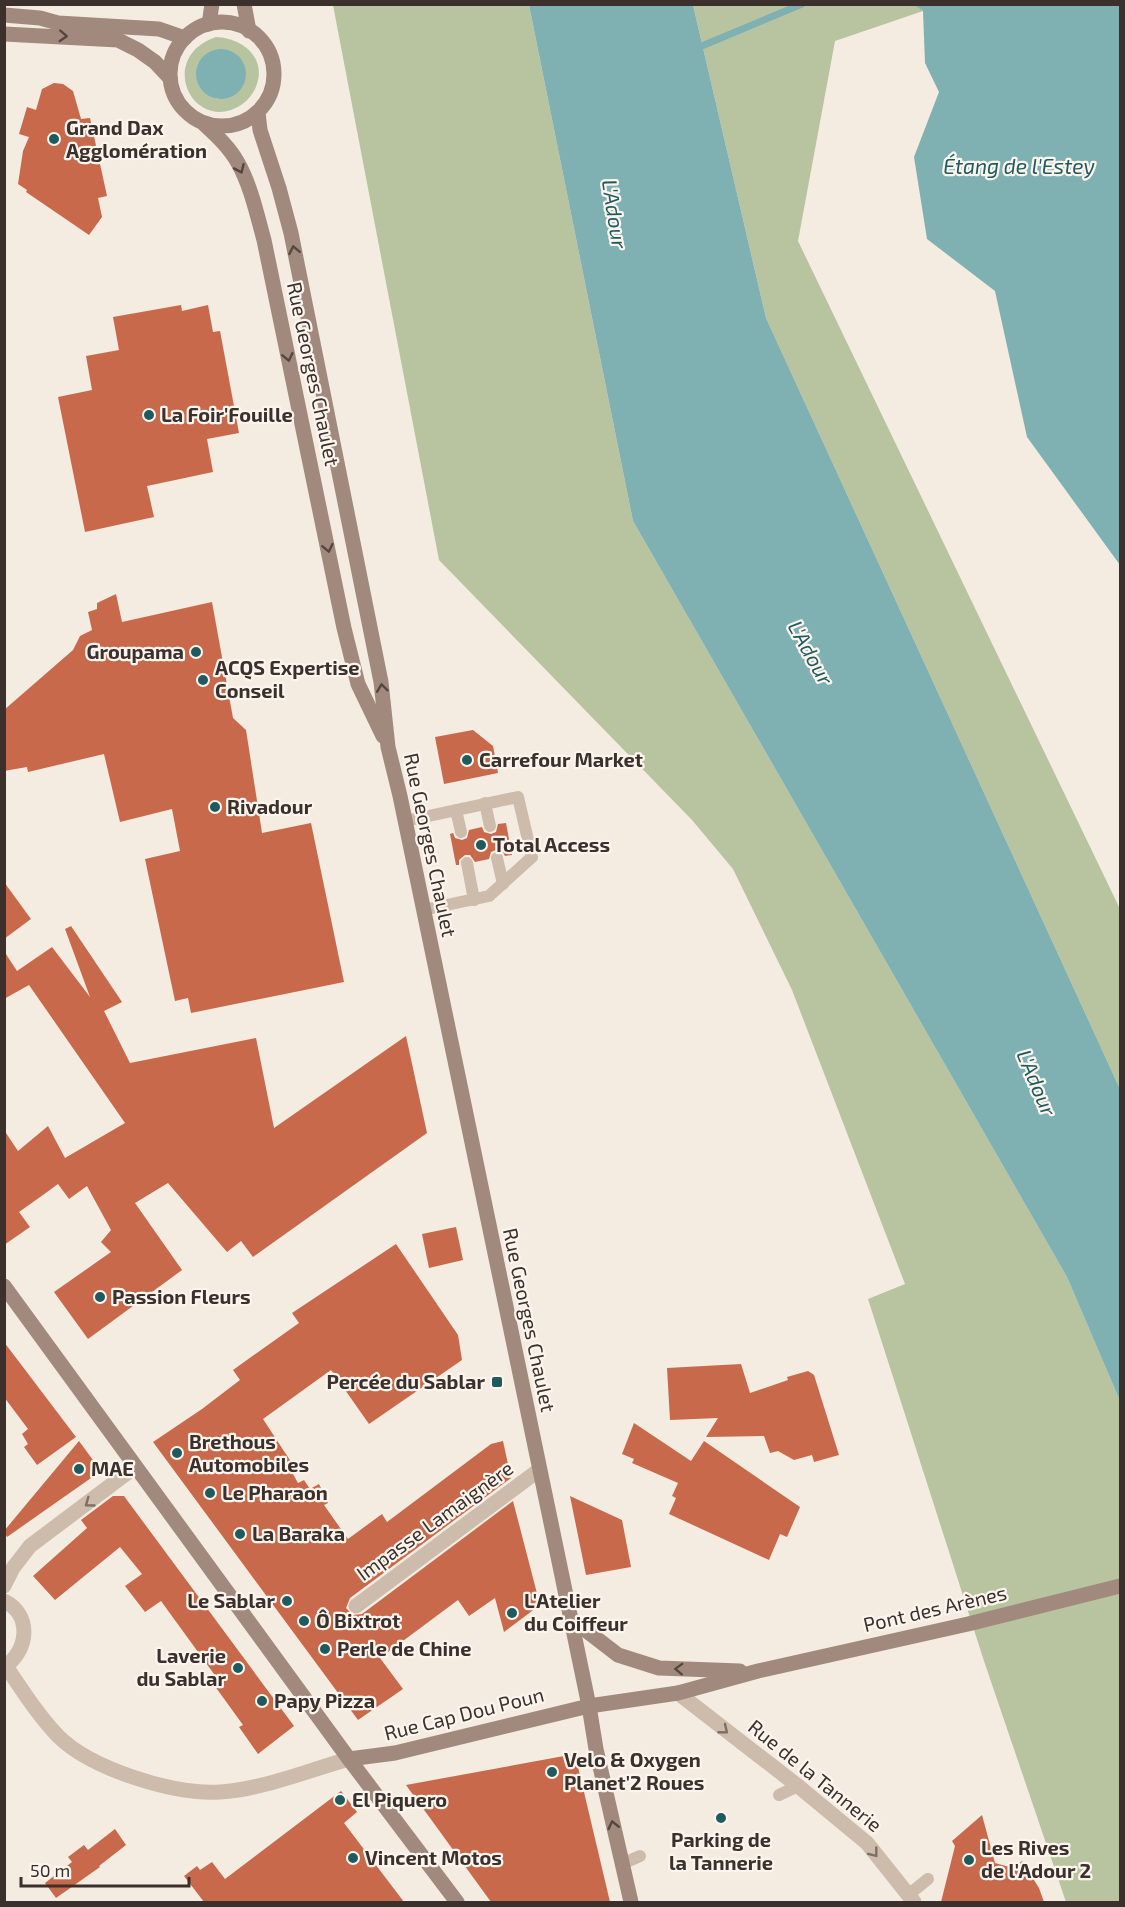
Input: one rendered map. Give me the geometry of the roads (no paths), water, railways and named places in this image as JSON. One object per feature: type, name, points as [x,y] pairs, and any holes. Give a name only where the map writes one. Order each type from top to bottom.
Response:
[{"type":"main road","points":[[209,24],[212,4]]},
{"type":"main road","points":[[244,4],[249,31]]},
{"type":"main road","points":[[4,15],[39,18],[58,23],[159,29],[184,38]]},
{"type":"main road","points":[[209,24],[230,24],[249,31],[260,39],[272,63],[272,89],[266,101],[258,112],[242,122],[223,126],[204,124],[188,115],[177,101],[170,78],[171,63],[184,38],[209,24]]},
{"type":"main road","points":[[4,34],[118,40],[155,62],[170,78]]},
{"type":"main road","name":"Rue Georges Chaulet","points":[[258,112],[260,130],[291,233],[381,682],[388,747],[589,1706],[596,1749],[631,1902]]},
{"type":"main road","name":"Rue Georges Chaulet","points":[[204,124],[225,143],[238,163],[255,207],[264,240],[344,628],[358,684],[388,747]]},
{"type":"main road","points":[[4,1286],[349,1759],[457,1902]]},
{"type":"main road","name":"Pont des Arènes","points":[[758,1671],[968,1624],[1120,1586]]},
{"type":"main road","points":[[570,1618],[618,1655],[659,1668],[758,1671]]},
{"type":"main road","name":"Rue Cap Dou Poun","points":[[349,1759],[395,1753],[589,1706],[678,1693],[758,1671]]},
{"type":"street","points":[[4,1586],[13,1568],[30,1546],[135,1467]]},
{"type":"street","name":"Impasse Lamaignère","points":[[356,1606],[539,1470]]},
{"type":"street","points":[[4,1601],[18,1612],[25,1636],[16,1659],[5,1667],[59,1737],[89,1758],[125,1774],[182,1791],[219,1792],[265,1785],[349,1759]]},
{"type":"street","name":"Rue de la Tannerie","points":[[678,1693],[867,1843],[911,1899]]},
{"type":"lane","points":[[405,821],[518,796],[532,857],[489,896],[423,910]]},
{"type":"lane","points":[[485,803],[490,826]]},
{"type":"lane","points":[[456,810],[461,832]]},
{"type":"lane","points":[[497,858],[503,884]]},
{"type":"lane","points":[[467,863],[474,900]]},
{"type":"lane","points":[[779,1795],[798,1786]]},
{"type":"lane","points":[[622,1864],[640,1856]]},
{"type":"lane","points":[[911,1899],[928,1879]]},
{"type":"water","name":"L'Adour","points":[[529,5],[693,5],[766,318],[1120,1089],[1120,1401],[1067,1277],[633,521]]},
{"type":"water","name":"Étang de l'Estey","points":[[915,5],[1120,5],[1120,565],[1027,437],[995,291],[927,239],[914,157],[939,92],[925,63],[923,11]]},
{"type":"water","points":[[221,49],[239,56],[246,74],[239,92],[221,99],[203,92],[196,74],[203,56]]},
{"type":"waterway","points":[[697,48],[802,4]]},
{"type":"place","name":"Grand Dax Agglomération","points":[[54,139]]},
{"type":"place","name":"La Foir'Fouille","points":[[149,415]]},
{"type":"place","name":"Groupama","points":[[196,652]]},
{"type":"place","name":"ACQS Expertise Conseil","points":[[203,680]]},
{"type":"place","name":"Carrefour Market","points":[[467,760]]},
{"type":"place","name":"Rivadour","points":[[215,807]]},
{"type":"place","name":"Total Access","points":[[481,845]]},
{"type":"place","name":"Passion Fleurs","points":[[100,1297]]},
{"type":"place","name":"Percée du Sablar","points":[[497,1382]]},
{"type":"place","name":"Brethous Automobiles","points":[[177,1453]]},
{"type":"place","name":"MAE","points":[[79,1469]]},
{"type":"place","name":"Le Pharaon","points":[[210,1493]]},
{"type":"place","name":"La Baraka","points":[[240,1534]]},
{"type":"place","name":"Le Sablar","points":[[287,1601]]},
{"type":"place","name":"L'Atelier du Coiffeur","points":[[512,1613]]},
{"type":"place","name":"Ô Bixtrot","points":[[304,1621]]},
{"type":"place","name":"Perle de Chine","points":[[325,1649]]},
{"type":"place","name":"Laverie du Sablar","points":[[238,1668]]},
{"type":"place","name":"Papy Pizza","points":[[262,1701]]},
{"type":"place","name":"Velo & Oxygen Planet'2 Roues","points":[[552,1772]]},
{"type":"place","name":"El Piquero","points":[[340,1800]]},
{"type":"place","name":"Parking de la Tannerie","points":[[721,1818]]},
{"type":"place","name":"Vincent Motos","points":[[353,1858]]},
{"type":"place","name":"Les Rives de l'Adour 2","points":[[969,1860]]}]
